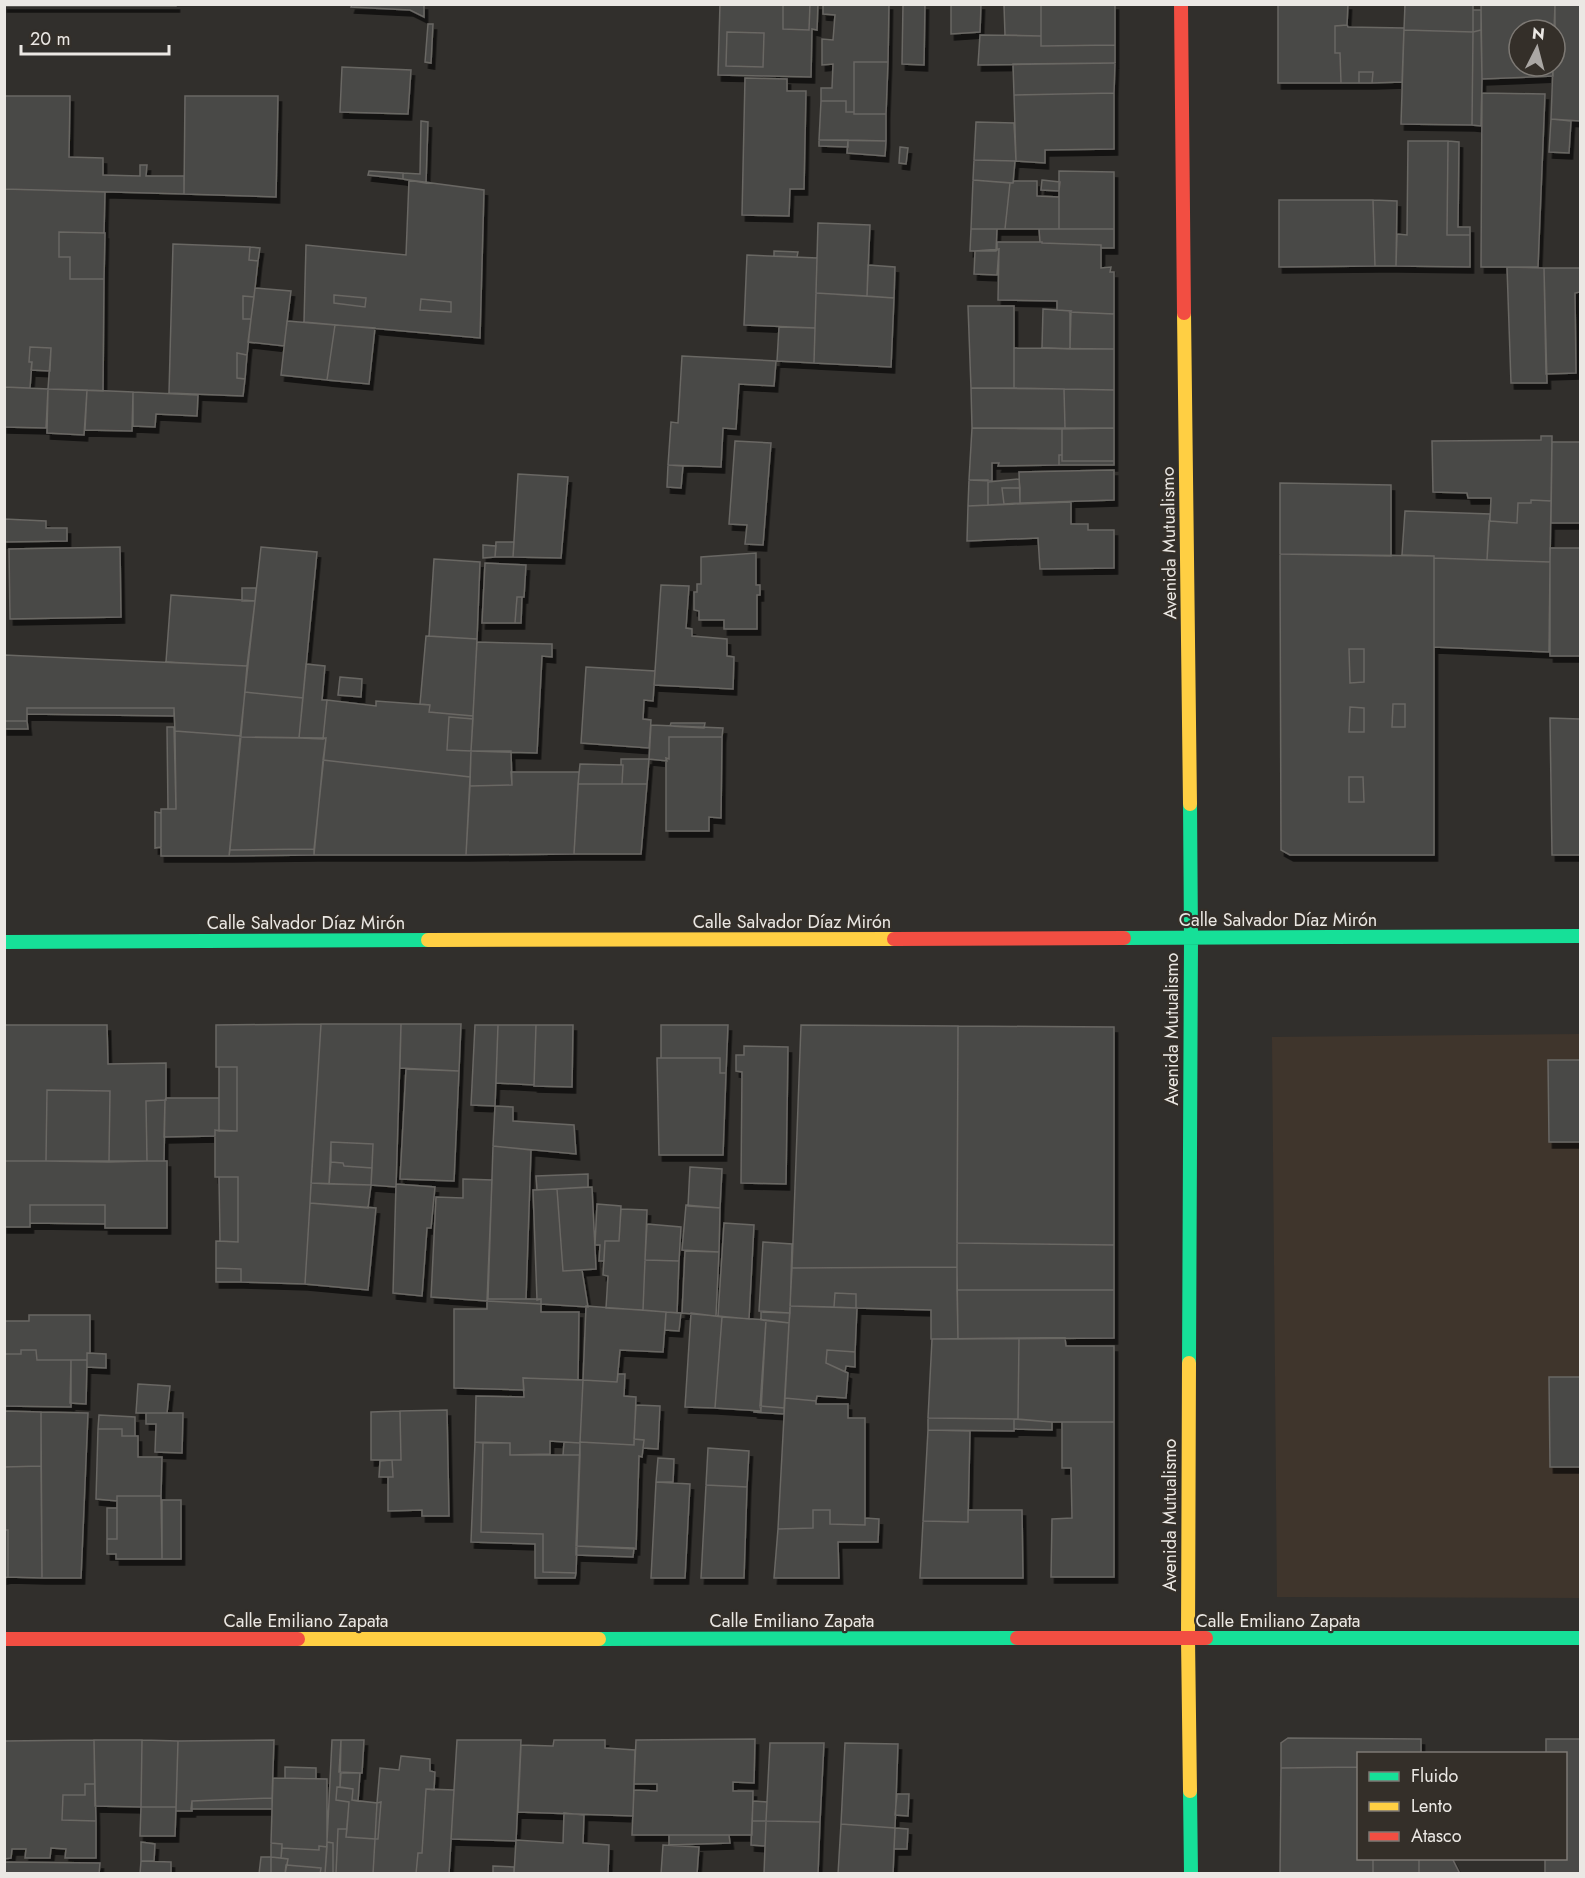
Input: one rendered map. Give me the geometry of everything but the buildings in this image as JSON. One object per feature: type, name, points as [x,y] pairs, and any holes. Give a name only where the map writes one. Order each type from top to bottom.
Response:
[{"type":"street","name":"Avenida Mutualismo","points":[[1181,4],[1191,938],[1188,1639],[1191,1874]]},
{"type":"street","name":"Calle Salvador Díaz Mirón","points":[[4,942],[1581,936]]},
{"type":"street","name":"Calle Emiliano Zapata","points":[[4,1639],[1581,1638]]},
{"type":"shaded area","points":[[1580,1034],[1580,1598],[1277,1597],[1272,1037]]},
{"type":"traffic: fast","points":[[1189,1363],[1190,804]]},
{"type":"traffic: fast","points":[[1124,938],[1580,936]]},
{"type":"traffic: fast","points":[[4,942],[428,940]]},
{"type":"traffic: fast","points":[[599,1639],[1017,1638]]},
{"type":"traffic: fast","points":[[1206,1638],[1580,1638]]},
{"type":"traffic: fast","points":[[1190,1791],[1191,1874]]},
{"type":"traffic: slow","points":[[1184,313],[1190,804]]},
{"type":"traffic: slow","points":[[428,940],[894,939]]},
{"type":"traffic: slow","points":[[1189,1363],[1190,1791]]},
{"type":"traffic: slow","points":[[298,1639],[599,1639]]},
{"type":"traffic: jam","points":[[1181,4],[1184,313]]},
{"type":"traffic: jam","points":[[894,939],[1124,938]]},
{"type":"traffic: jam","points":[[1017,1638],[1206,1638]]},
{"type":"traffic: jam","points":[[4,1639],[298,1639]]}]
